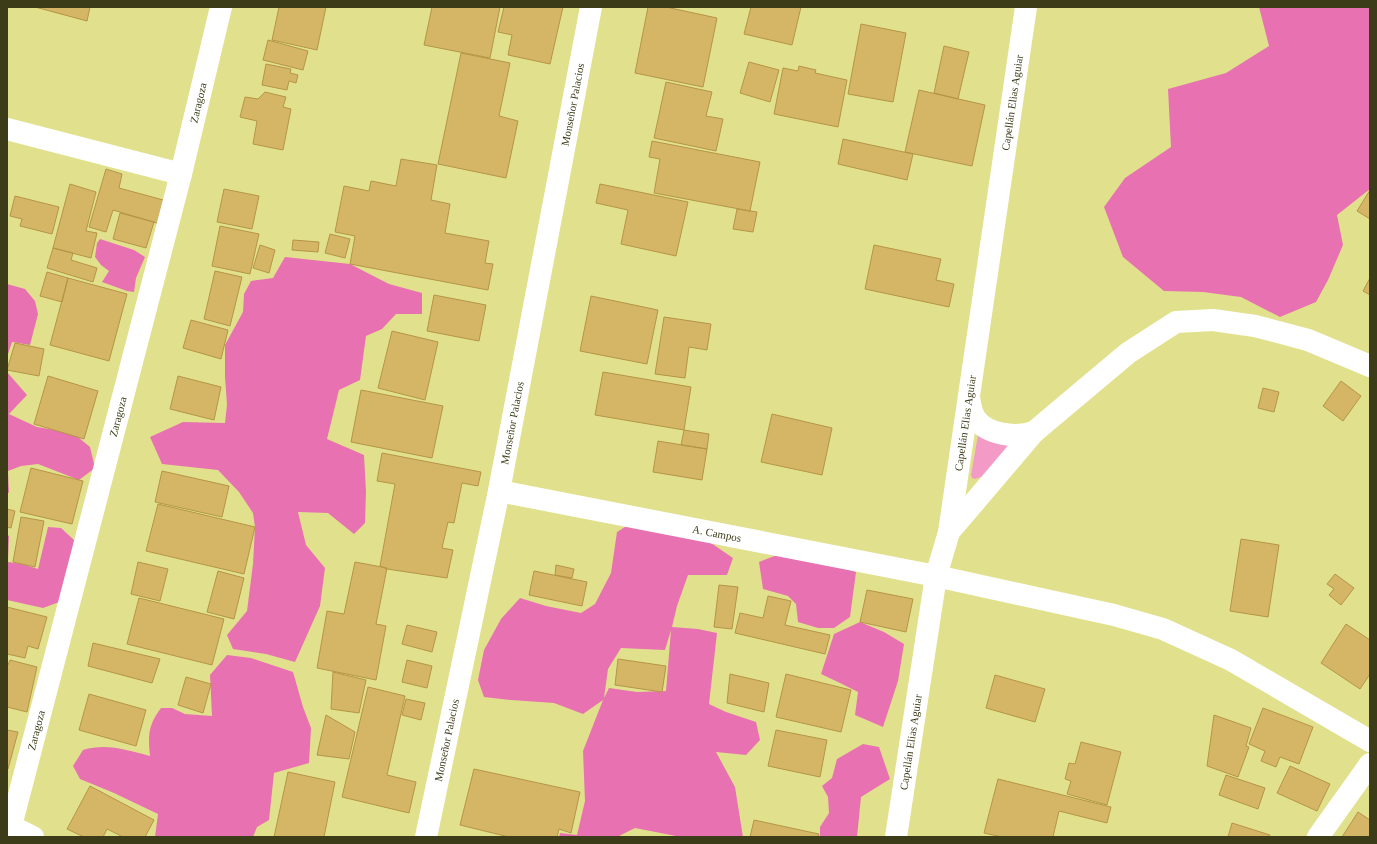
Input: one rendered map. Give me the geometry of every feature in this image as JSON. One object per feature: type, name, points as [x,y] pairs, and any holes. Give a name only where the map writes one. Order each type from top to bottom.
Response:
[{"type":"street","name":"Zaragoza","points":[[9,825],[181,174],[221,7]]},
{"type":"street","name":"Monseñor Palacios","points":[[426,837],[499,491],[591,7]]},
{"type":"street","name":"Capellán Elias Aguiar","points":[[896,837],[936,576],[949,532],[1026,7]]},
{"type":"street","points":[[7,129],[181,174]]},
{"type":"street","points":[[949,532],[1034,432],[1128,353],[1176,322],[1213,320],[1255,326],[1308,340],[1370,366]]},
{"type":"street","points":[[969,397],[976,419],[988,430],[1005,434],[1023,435],[1034,432]]},
{"type":"street","name":"A. Campos","points":[[499,491],[936,576],[1114,615],[1163,629],[1231,660],[1370,741]]},
{"type":"street","points":[[1318,837],[1370,764]]},
{"type":"street","points":[[9,825],[33,837]]},
{"type":"shaded area","points":[[1259,7],[1370,7],[1370,189],[1337,215],[1343,245],[1328,280],[1316,302],[1280,317],[1241,297],[1203,292],[1164,291],[1123,257],[1104,207],[1125,178],[1171,147],[1168,89],[1226,73],[1269,46]]},
{"type":"shaded area","points":[[100,239],[134,250],[145,257],[136,278],[134,292],[102,282],[109,271],[101,265],[95,257],[97,243]]},
{"type":"shaded area","points":[[285,257],[350,264],[389,284],[422,293],[422,314],[396,314],[382,329],[366,336],[360,380],[339,390],[327,439],[364,455],[366,492],[365,523],[354,534],[328,513],[298,512],[306,545],[325,568],[320,606],[295,662],[266,654],[233,649],[227,635],[247,611],[253,564],[255,527],[253,513],[239,492],[218,470],[162,464],[150,437],[183,422],[225,423],[227,405],[225,345],[243,312],[244,294],[251,281],[273,278]]},
{"type":"shaded area","points":[[7,284],[25,289],[35,301],[38,314],[30,345],[12,342],[7,357]]},
{"type":"shaded area","points":[[7,372],[27,395],[9,414],[37,427],[73,433],[90,447],[95,468],[79,480],[38,464],[21,466],[8,471],[9,493],[7,492]]},
{"type":"shaded area","points":[[980,433],[1011,442],[984,476],[975,479],[972,478],[971,475],[978,435]]},
{"type":"shaded area","points":[[650,511],[708,541],[733,558],[727,575],[688,575],[677,606],[672,627],[698,629],[717,633],[709,704],[726,712],[756,722],[760,740],[746,755],[716,752],[735,787],[743,837],[681,837],[635,828],[617,837],[559,837],[560,833],[577,835],[585,801],[583,751],[603,700],[583,714],[554,703],[484,697],[478,680],[484,650],[501,619],[520,598],[546,606],[581,613],[595,604],[611,573],[617,532]],"holes":[[[671,630],[666,691],[637,692],[609,688],[604,698],[608,669],[621,648],[665,650]]]},
{"type":"shaded area","points":[[48,527],[61,528],[74,540],[72,559],[62,601],[43,608],[7,600],[7,535],[9,536],[8,562],[22,564],[38,569]]},
{"type":"shaded area","points":[[777,555],[819,559],[856,572],[850,617],[834,628],[818,628],[798,622],[796,604],[788,596],[763,589],[759,562]]},
{"type":"shaded area","points":[[860,622],[884,632],[904,644],[898,681],[883,727],[855,715],[858,692],[821,674],[834,634]]},
{"type":"shaded area","points":[[227,655],[251,658],[293,672],[311,728],[309,763],[274,773],[269,820],[257,827],[253,837],[155,837],[158,814],[80,779],[73,766],[83,750],[92,748],[116,748],[150,756],[149,742],[151,725],[161,708],[172,708],[185,714],[212,716],[210,675]]},
{"type":"shaded area","points":[[863,744],[879,747],[890,779],[861,797],[857,837],[820,837],[820,827],[829,813],[828,797],[822,786],[832,778],[837,759]]},
{"type":"building","points":[[35,7],[90,7],[87,21]]},
{"type":"building","points":[[279,7],[326,7],[317,50],[272,40]]},
{"type":"building","points":[[432,7],[500,7],[490,58],[424,45]]},
{"type":"building","points":[[504,7],[563,7],[550,64],[508,55],[512,35],[498,32]]},
{"type":"building","points":[[648,7],[666,7],[717,18],[703,87],[635,73]]},
{"type":"building","points":[[751,7],[801,7],[792,45],[744,34]]},
{"type":"building","points":[[861,24],[906,33],[893,102],[848,94]]},
{"type":"building","points":[[268,40],[308,51],[303,70],[263,60]]},
{"type":"building","points":[[944,46],[969,52],[958,99],[934,93]]},
{"type":"building","points":[[461,53],[510,63],[499,116],[518,121],[506,178],[438,164]]},
{"type":"building","points":[[749,62],[779,70],[770,102],[740,93]]},
{"type":"building","points":[[266,64],[291,69],[290,73],[298,75],[296,83],[289,81],[287,90],[262,85]]},
{"type":"building","points":[[799,66],[816,70],[815,73],[847,80],[838,127],[774,114],[783,68],[798,71]]},
{"type":"building","points":[[666,82],[712,92],[706,116],[723,119],[716,151],[654,138]]},
{"type":"building","points":[[919,90],[985,105],[972,166],[905,152]]},
{"type":"building","points":[[265,92],[286,97],[283,107],[291,109],[283,150],[253,144],[257,121],[240,117],[245,97],[258,99]]},
{"type":"building","points":[[843,139],[913,154],[907,180],[838,164]]},
{"type":"building","points":[[652,141],[760,162],[750,211],[654,193],[660,159],[649,157]]},
{"type":"building","points":[[401,159],[437,165],[431,200],[450,204],[445,233],[489,241],[485,263],[493,264],[488,290],[350,264],[355,236],[335,232],[344,186],[369,191],[371,181],[396,186]]},
{"type":"building","points":[[106,169],[122,174],[119,188],[167,201],[160,224],[113,210],[106,232],[89,227]]},
{"type":"building","points":[[70,184],[96,192],[86,231],[97,233],[91,258],[53,248]]},
{"type":"building","points":[[600,184],[688,202],[676,256],[621,244],[628,210],[596,203]]},
{"type":"building","points":[[224,189],[259,196],[252,229],[217,222]]},
{"type":"building","points":[[1370,190],[1370,219],[1357,211]]},
{"type":"building","points":[[15,196],[59,207],[52,234],[20,226],[22,219],[10,216]]},
{"type":"building","points":[[737,209],[757,212],[753,232],[733,229]]},
{"type":"building","points":[[120,213],[154,222],[146,248],[113,239]]},
{"type":"building","points":[[220,226],[259,234],[250,274],[212,266]]},
{"type":"building","points":[[330,234],[350,239],[345,258],[325,253]]},
{"type":"building","points":[[293,240],[319,242],[318,252],[292,250]]},
{"type":"building","points":[[260,245],[275,250],[269,273],[253,268]]},
{"type":"building","points":[[874,245],[941,259],[936,280],[954,284],[949,307],[865,289]]},
{"type":"building","points":[[53,248],[73,253],[71,260],[97,268],[93,282],[47,268]]},
{"type":"building","points":[[215,271],[242,277],[230,326],[204,319]]},
{"type":"building","points":[[47,272],[68,278],[62,302],[40,296]]},
{"type":"building","points":[[68,278],[127,294],[109,361],[50,345]]},
{"type":"building","points":[[1370,278],[1370,295],[1363,291]]},
{"type":"building","points":[[434,295],[486,305],[479,341],[427,331]]},
{"type":"building","points":[[591,296],[658,310],[647,364],[580,351]]},
{"type":"building","points":[[664,317],[711,324],[707,350],[689,347],[685,378],[655,374]]},
{"type":"building","points":[[191,320],[228,330],[221,359],[183,348]]},
{"type":"building","points":[[392,331],[438,342],[425,400],[378,388]]},
{"type":"building","points":[[15,343],[44,349],[39,376],[7,370]]},
{"type":"building","points":[[603,372],[691,387],[684,430],[595,415]]},
{"type":"building","points":[[48,376],[98,391],[84,439],[34,424]]},
{"type":"building","points":[[178,376],[221,387],[214,420],[170,409]]},
{"type":"building","points":[[1341,381],[1361,396],[1343,421],[1323,406]]},
{"type":"building","points":[[1263,388],[1279,392],[1274,412],[1258,408]]},
{"type":"building","points":[[361,390],[443,406],[432,458],[351,442]]},
{"type":"building","points":[[772,414],[832,428],[822,475],[761,462]]},
{"type":"building","points":[[684,430],[709,434],[707,449],[681,445]]},
{"type":"building","points":[[658,441],[707,449],[702,480],[653,472]]},
{"type":"building","points":[[382,453],[481,472],[478,486],[462,483],[454,523],[448,522],[442,548],[453,550],[447,578],[387,569],[380,566],[395,484],[377,481]]},
{"type":"building","points":[[31,468],[83,481],[72,524],[20,512]]},
{"type":"building","points":[[162,471],[229,486],[222,517],[155,502]]},
{"type":"building","points":[[158,504],[255,527],[244,574],[146,551]]},
{"type":"building","points":[[7,509],[15,511],[11,528],[7,527]]},
{"type":"building","points":[[21,517],[44,521],[35,567],[13,562]]},
{"type":"building","points":[[1241,539],[1279,545],[1268,617],[1230,611]]},
{"type":"building","points":[[138,562],[168,569],[160,601],[131,594]]},
{"type":"building","points":[[355,562],[387,568],[376,624],[386,626],[376,680],[317,668],[327,611],[344,614]]},
{"type":"building","points":[[556,565],[574,569],[572,578],[555,575]]},
{"type":"building","points":[[218,571],[244,578],[234,619],[207,612]]},
{"type":"building","points":[[534,571],[587,582],[582,606],[529,595]]},
{"type":"building","points":[[1335,574],[1354,588],[1341,605],[1329,595],[1334,589],[1327,584]]},
{"type":"building","points":[[719,585],[738,587],[732,629],[714,627]]},
{"type":"building","points":[[867,590],[913,599],[906,632],[860,622]]},
{"type":"building","points":[[768,596],[791,601],[785,625],[830,635],[825,654],[735,633],[740,613],[763,618]]},
{"type":"building","points":[[139,598],[224,619],[212,665],[127,644]]},
{"type":"building","points":[[7,607],[47,617],[38,649],[28,646],[25,658],[7,654]]},
{"type":"building","points":[[1346,624],[1370,640],[1370,674],[1360,689],[1321,663]]},
{"type":"building","points":[[407,625],[437,632],[432,652],[402,644]]},
{"type":"building","points":[[93,643],[160,659],[152,683],[88,666]]},
{"type":"building","points":[[618,659],[666,666],[662,692],[615,685]]},
{"type":"building","points":[[10,660],[37,667],[27,712],[7,707],[7,665]]},
{"type":"building","points":[[407,660],[432,666],[427,688],[402,682]]},
{"type":"building","points":[[333,672],[366,680],[359,713],[331,709]]},
{"type":"building","points":[[730,674],[769,683],[764,712],[727,703]]},
{"type":"building","points":[[786,674],[851,690],[841,732],[776,717]]},
{"type":"building","points":[[995,675],[1045,689],[1035,722],[986,708]]},
{"type":"building","points":[[186,677],[211,684],[203,713],[178,705]]},
{"type":"building","points":[[368,687],[405,696],[387,775],[416,782],[409,813],[342,797]]},
{"type":"building","points":[[89,694],[146,710],[136,746],[79,730]]},
{"type":"building","points":[[406,699],[425,703],[421,720],[402,715]]},
{"type":"building","points":[[1263,708],[1313,727],[1299,764],[1280,757],[1276,767],[1261,761],[1265,751],[1249,744]]},
{"type":"building","points":[[326,715],[355,732],[349,759],[317,755]]},
{"type":"building","points":[[1214,715],[1251,728],[1246,746],[1249,747],[1238,777],[1207,766]]},
{"type":"building","points":[[7,730],[18,732],[8,769],[7,769]]},
{"type":"building","points":[[776,730],[827,740],[820,777],[768,766]]},
{"type":"building","points":[[1081,742],[1121,752],[1107,805],[1067,794],[1071,781],[1065,779],[1069,763],[1075,764]]},
{"type":"building","points":[[1290,766],[1330,784],[1317,811],[1277,793]]},
{"type":"building","points":[[474,769],[580,792],[571,833],[559,829],[557,837],[509,837],[460,825]]},
{"type":"building","points":[[288,772],[335,782],[324,837],[274,837]]},
{"type":"building","points":[[1226,775],[1265,788],[1258,809],[1219,795]]},
{"type":"building","points":[[998,779],[1111,807],[1107,823],[1059,811],[1053,837],[1002,837],[984,833]]},
{"type":"building","points":[[90,786],[154,820],[145,837],[123,837],[107,829],[103,837],[84,837],[67,829]]},
{"type":"building","points":[[1358,812],[1370,820],[1370,837],[1342,837]]},
{"type":"building","points":[[754,820],[819,834],[818,837],[750,837]]},
{"type":"building","points":[[1232,823],[1270,835],[1269,837],[1228,837]]}]
